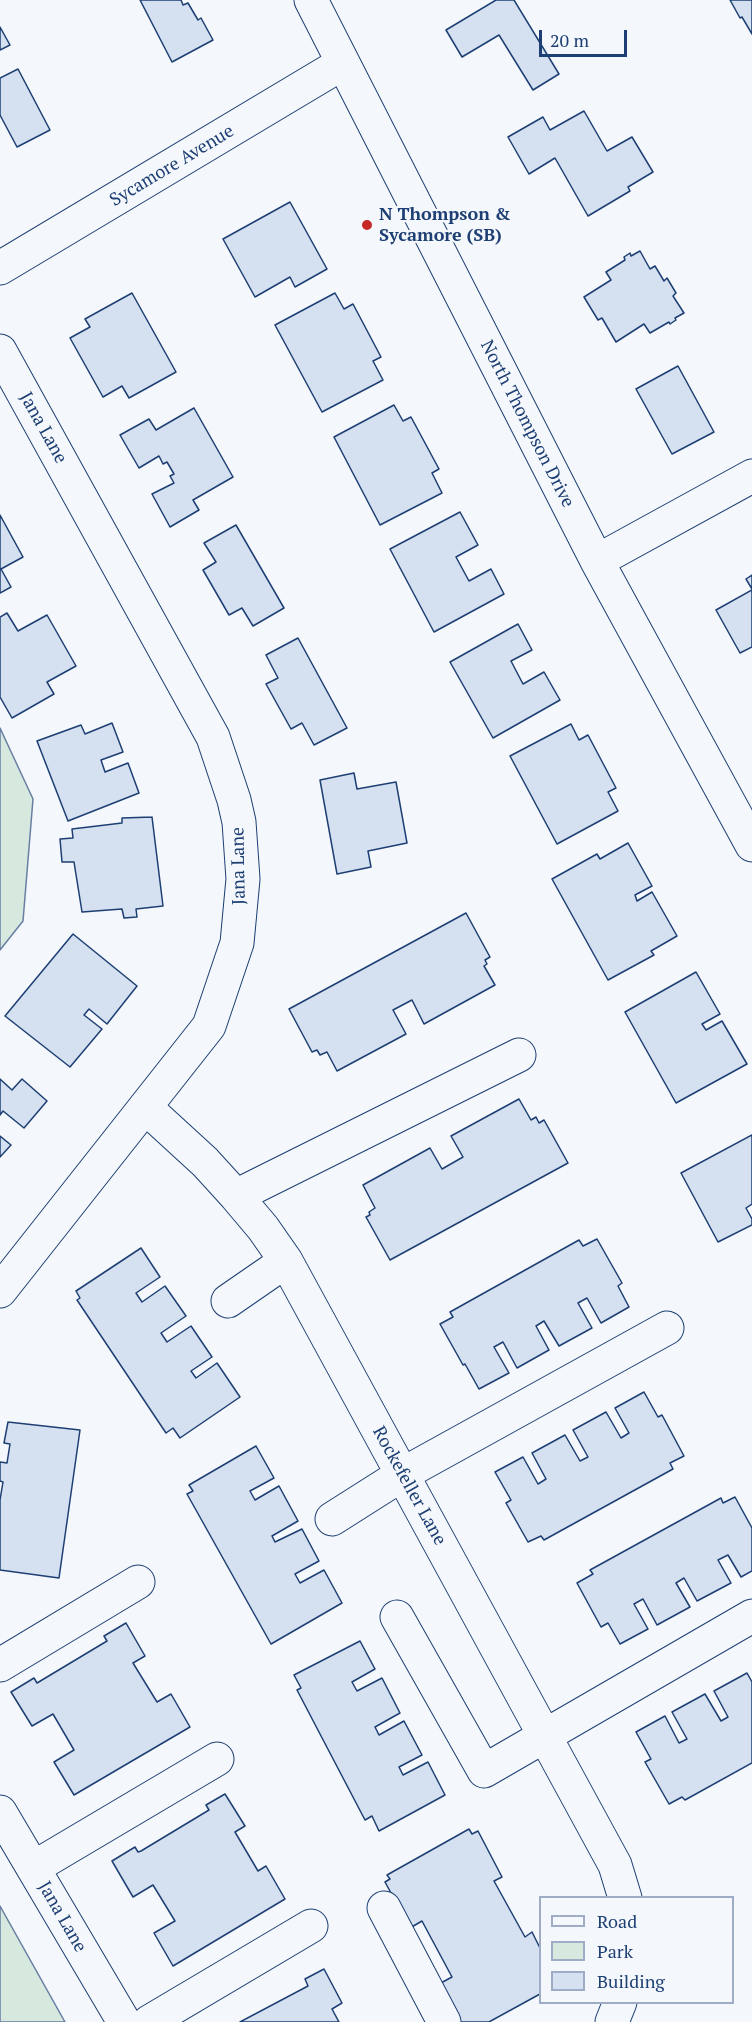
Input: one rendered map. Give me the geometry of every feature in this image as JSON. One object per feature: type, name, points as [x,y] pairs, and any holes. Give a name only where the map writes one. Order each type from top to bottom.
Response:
[{"type":"street","name":"North Thompson Drive","points":[[311,0],[597,561],[752,845]]},
{"type":"street","name":"Sycamore Avenue","points":[[0,268],[343,63]]},
{"type":"street","name":"Jana Lane","points":[[0,351],[213,736],[239,822],[243,879],[237,943],[209,1026],[0,1291]]},
{"type":"street","points":[[597,561],[752,476]]},
{"type":"street","points":[[236,1196],[519,1055]]},
{"type":"street","name":"Rockefeller Lane","points":[[145,1107],[205,1162],[236,1196],[263,1227],[286,1262],[615,1865],[624,1896]]},
{"type":"street","points":[[228,1301],[286,1262]]},
{"type":"street","points":[[332,1519],[403,1474],[667,1328]]},
{"type":"street","points":[[0,1665],[138,1582]]},
{"type":"street","points":[[397,1617],[484,1771],[752,1616]]},
{"type":"street","points":[[33,1868],[217,1759]]},
{"type":"street","name":"Jana Lane","points":[[0,1812],[123,2022]]},
{"type":"street","points":[[384,1908],[444,2022]]},
{"type":"street","points":[[149,2022],[311,1926]]},
{"type":"street","points":[[612,2022],[619,2004]]},
{"type":"green space","points":[[0,728],[33,799],[23,921],[0,950]]},
{"type":"green space","points":[[0,1906],[65,2022],[0,2022]]},
{"type":"building","points":[[140,0],[181,0],[183,5],[188,3],[198,20],[201,18],[213,40],[172,62]]},
{"type":"building","points":[[496,0],[514,0],[559,74],[533,90],[499,35],[462,57],[446,30]]},
{"type":"building","points":[[730,0],[752,0],[752,34],[742,17],[740,18]]},
{"type":"building","points":[[0,27],[10,45],[0,50]]},
{"type":"building","points":[[18,69],[50,130],[17,147],[0,115],[0,78]]},
{"type":"building","points":[[584,111],[607,151],[632,137],[653,172],[628,187],[630,191],[588,216],[555,158],[529,174],[508,137],[543,117],[550,130]]},
{"type":"building","points":[[290,202],[327,269],[295,287],[290,277],[255,297],[223,239]]},
{"type":"building","points":[[640,251],[650,269],[655,266],[664,281],[667,278],[676,293],[673,296],[684,313],[670,324],[669,322],[650,333],[644,324],[616,342],[602,318],[598,320],[584,297],[611,280],[606,272],[625,260],[624,257]]},
{"type":"building","points":[[132,293],[176,372],[129,398],[122,386],[103,397],[70,338],[90,327],[85,319]]},
{"type":"building","points":[[335,293],[344,309],[353,304],[381,357],[373,361],[383,380],[322,412],[275,325]]},
{"type":"building","points":[[678,366],[714,432],[672,454],[636,389]]},
{"type":"building","points":[[394,405],[403,421],[411,417],[439,469],[432,473],[442,493],[380,525],[334,437]]},
{"type":"building","points":[[194,408],[233,477],[193,500],[199,510],[170,527],[152,494],[174,483],[170,476],[174,474],[167,462],[163,464],[159,456],[139,468],[120,435],[149,419],[156,430]]},
{"type":"building","points":[[460,512],[478,545],[456,557],[469,581],[491,569],[504,594],[434,632],[390,549]]},
{"type":"building","points":[[0,515],[23,557],[1,569],[11,587],[0,593]]},
{"type":"building","points":[[236,525],[284,608],[253,626],[242,608],[229,615],[203,570],[216,562],[204,543]]},
{"type":"building","points":[[752,575],[752,589],[746,579]]},
{"type":"building","points":[[752,590],[752,647],[740,653],[716,610]]},
{"type":"building","points":[[7,613],[18,631],[47,615],[76,666],[47,682],[54,694],[12,718],[0,697],[0,617]]},
{"type":"building","points":[[518,624],[532,650],[511,661],[523,684],[544,672],[560,700],[493,738],[450,662]]},
{"type":"building","points":[[298,638],[347,728],[314,745],[302,723],[291,729],[266,684],[278,678],[266,655]]},
{"type":"building","points":[[112,723],[123,752],[101,760],[105,772],[128,763],[139,793],[68,821],[37,741],[81,725],[85,734]]},
{"type":"building","points":[[571,724],[579,740],[588,735],[616,788],[608,792],[618,811],[557,844],[510,756]]},
{"type":"building","points":[[354,773],[357,789],[396,782],[407,843],[368,851],[371,867],[337,874],[320,780]]},
{"type":"building","points":[[152,817],[163,906],[136,909],[137,917],[124,918],[122,909],[82,912],[74,862],[62,862],[60,839],[73,838],[72,829],[122,823],[122,818]]},
{"type":"building","points":[[628,843],[652,886],[635,895],[637,901],[652,892],[677,936],[651,951],[654,955],[608,980],[552,879],[597,854],[600,859]]},
{"type":"building","points":[[466,913],[490,957],[485,960],[487,964],[484,966],[495,985],[424,1024],[412,1000],[393,1010],[406,1034],[337,1071],[327,1052],[320,1055],[317,1050],[312,1052],[289,1009]]},
{"type":"building","points":[[73,934],[137,986],[107,1024],[89,1009],[84,1015],[102,1029],[70,1067],[5,1016]]},
{"type":"building","points":[[696,972],[720,1014],[702,1024],[706,1030],[722,1021],[747,1064],[676,1103],[625,1012]]},
{"type":"building","points":[[0,1079],[12,1090],[22,1079],[47,1101],[24,1128],[3,1111],[0,1115]]},
{"type":"building","points":[[519,1099],[531,1120],[536,1117],[539,1123],[544,1120],[568,1163],[390,1260],[366,1217],[375,1208],[363,1185],[430,1148],[442,1169],[463,1157],[451,1136]]},
{"type":"building","points":[[752,1135],[752,1204],[746,1208],[752,1219],[752,1225],[718,1242],[681,1173]]},
{"type":"building","points":[[0,1136],[11,1145],[0,1157]]},
{"type":"building","points":[[597,1239],[622,1283],[618,1286],[629,1307],[601,1323],[587,1298],[578,1303],[592,1328],[559,1346],[544,1321],[536,1326],[549,1350],[517,1368],[503,1342],[494,1347],[509,1373],[479,1389],[440,1324],[453,1317],[450,1312],[579,1240],[583,1246]]},
{"type":"building","points":[[141,1248],[160,1277],[136,1293],[142,1302],[165,1286],[186,1316],[161,1333],[167,1342],[191,1326],[212,1357],[191,1371],[196,1378],[217,1363],[240,1397],[180,1438],[173,1428],[166,1433],[77,1300],[80,1298],[76,1291]]},
{"type":"building","points":[[644,1392],[658,1417],[662,1415],[684,1456],[670,1463],[673,1469],[544,1540],[541,1536],[528,1542],[506,1503],[511,1500],[495,1472],[523,1457],[538,1484],[546,1479],[532,1453],[565,1435],[580,1461],[588,1457],[573,1430],[606,1412],[621,1438],[629,1433],[615,1408]]},
{"type":"building","points":[[8,1422],[80,1430],[59,1578],[0,1570],[0,1500],[3,1482],[0,1481],[0,1462],[7,1463],[10,1444],[4,1443]]},
{"type":"building","points":[[256,1446],[274,1478],[250,1491],[255,1500],[279,1486],[298,1521],[272,1536],[275,1542],[302,1529],[319,1561],[295,1574],[300,1583],[324,1570],[342,1603],[271,1644],[187,1494],[193,1491],[189,1485]]},
{"type":"building","points":[[735,1497],[752,1528],[752,1571],[741,1577],[728,1555],[718,1560],[731,1583],[697,1601],[684,1578],[676,1583],[690,1607],[657,1625],[643,1599],[634,1604],[648,1629],[620,1644],[608,1623],[601,1627],[577,1583],[593,1574],[590,1570],[721,1498],[723,1503]]},
{"type":"building","points":[[126,1623],[145,1656],[133,1663],[157,1702],[171,1694],[190,1727],[74,1795],[54,1762],[74,1750],[53,1714],[32,1726],[11,1692],[34,1678],[37,1683],[107,1641],[104,1636]]},
{"type":"building","points":[[360,1641],[375,1669],[352,1682],[357,1691],[382,1678],[400,1713],[375,1727],[379,1735],[404,1721],[422,1755],[399,1767],[403,1775],[428,1762],[445,1795],[379,1831],[372,1816],[365,1820],[297,1690],[301,1688],[294,1675]]},
{"type":"building","points":[[747,1673],[752,1682],[752,1763],[685,1800],[682,1797],[669,1804],[645,1762],[651,1759],[636,1732],[665,1716],[679,1743],[687,1739],[672,1712],[705,1694],[721,1721],[728,1717],[714,1691]]},
{"type":"building","points":[[225,1794],[245,1826],[235,1832],[258,1871],[266,1866],[285,1899],[173,1966],[154,1933],[175,1921],[153,1885],[133,1897],[112,1861],[135,1847],[138,1852],[141,1851],[209,1810],[206,1805]]},
{"type":"building","points":[[469,1829],[472,1834],[478,1831],[502,1877],[494,1881],[525,1937],[532,1932],[539,1946],[539,1995],[489,2022],[460,2022],[439,1984],[452,1977],[422,1921],[410,1928],[385,1882],[390,1879],[387,1875]]},
{"type":"building","points":[[324,1969],[342,2003],[332,2009],[339,2022],[240,2022],[308,1986],[305,1979]]},
{"type":"place","name":"N Thompson & Sycamore (SB)","points":[[367,225]]}]
